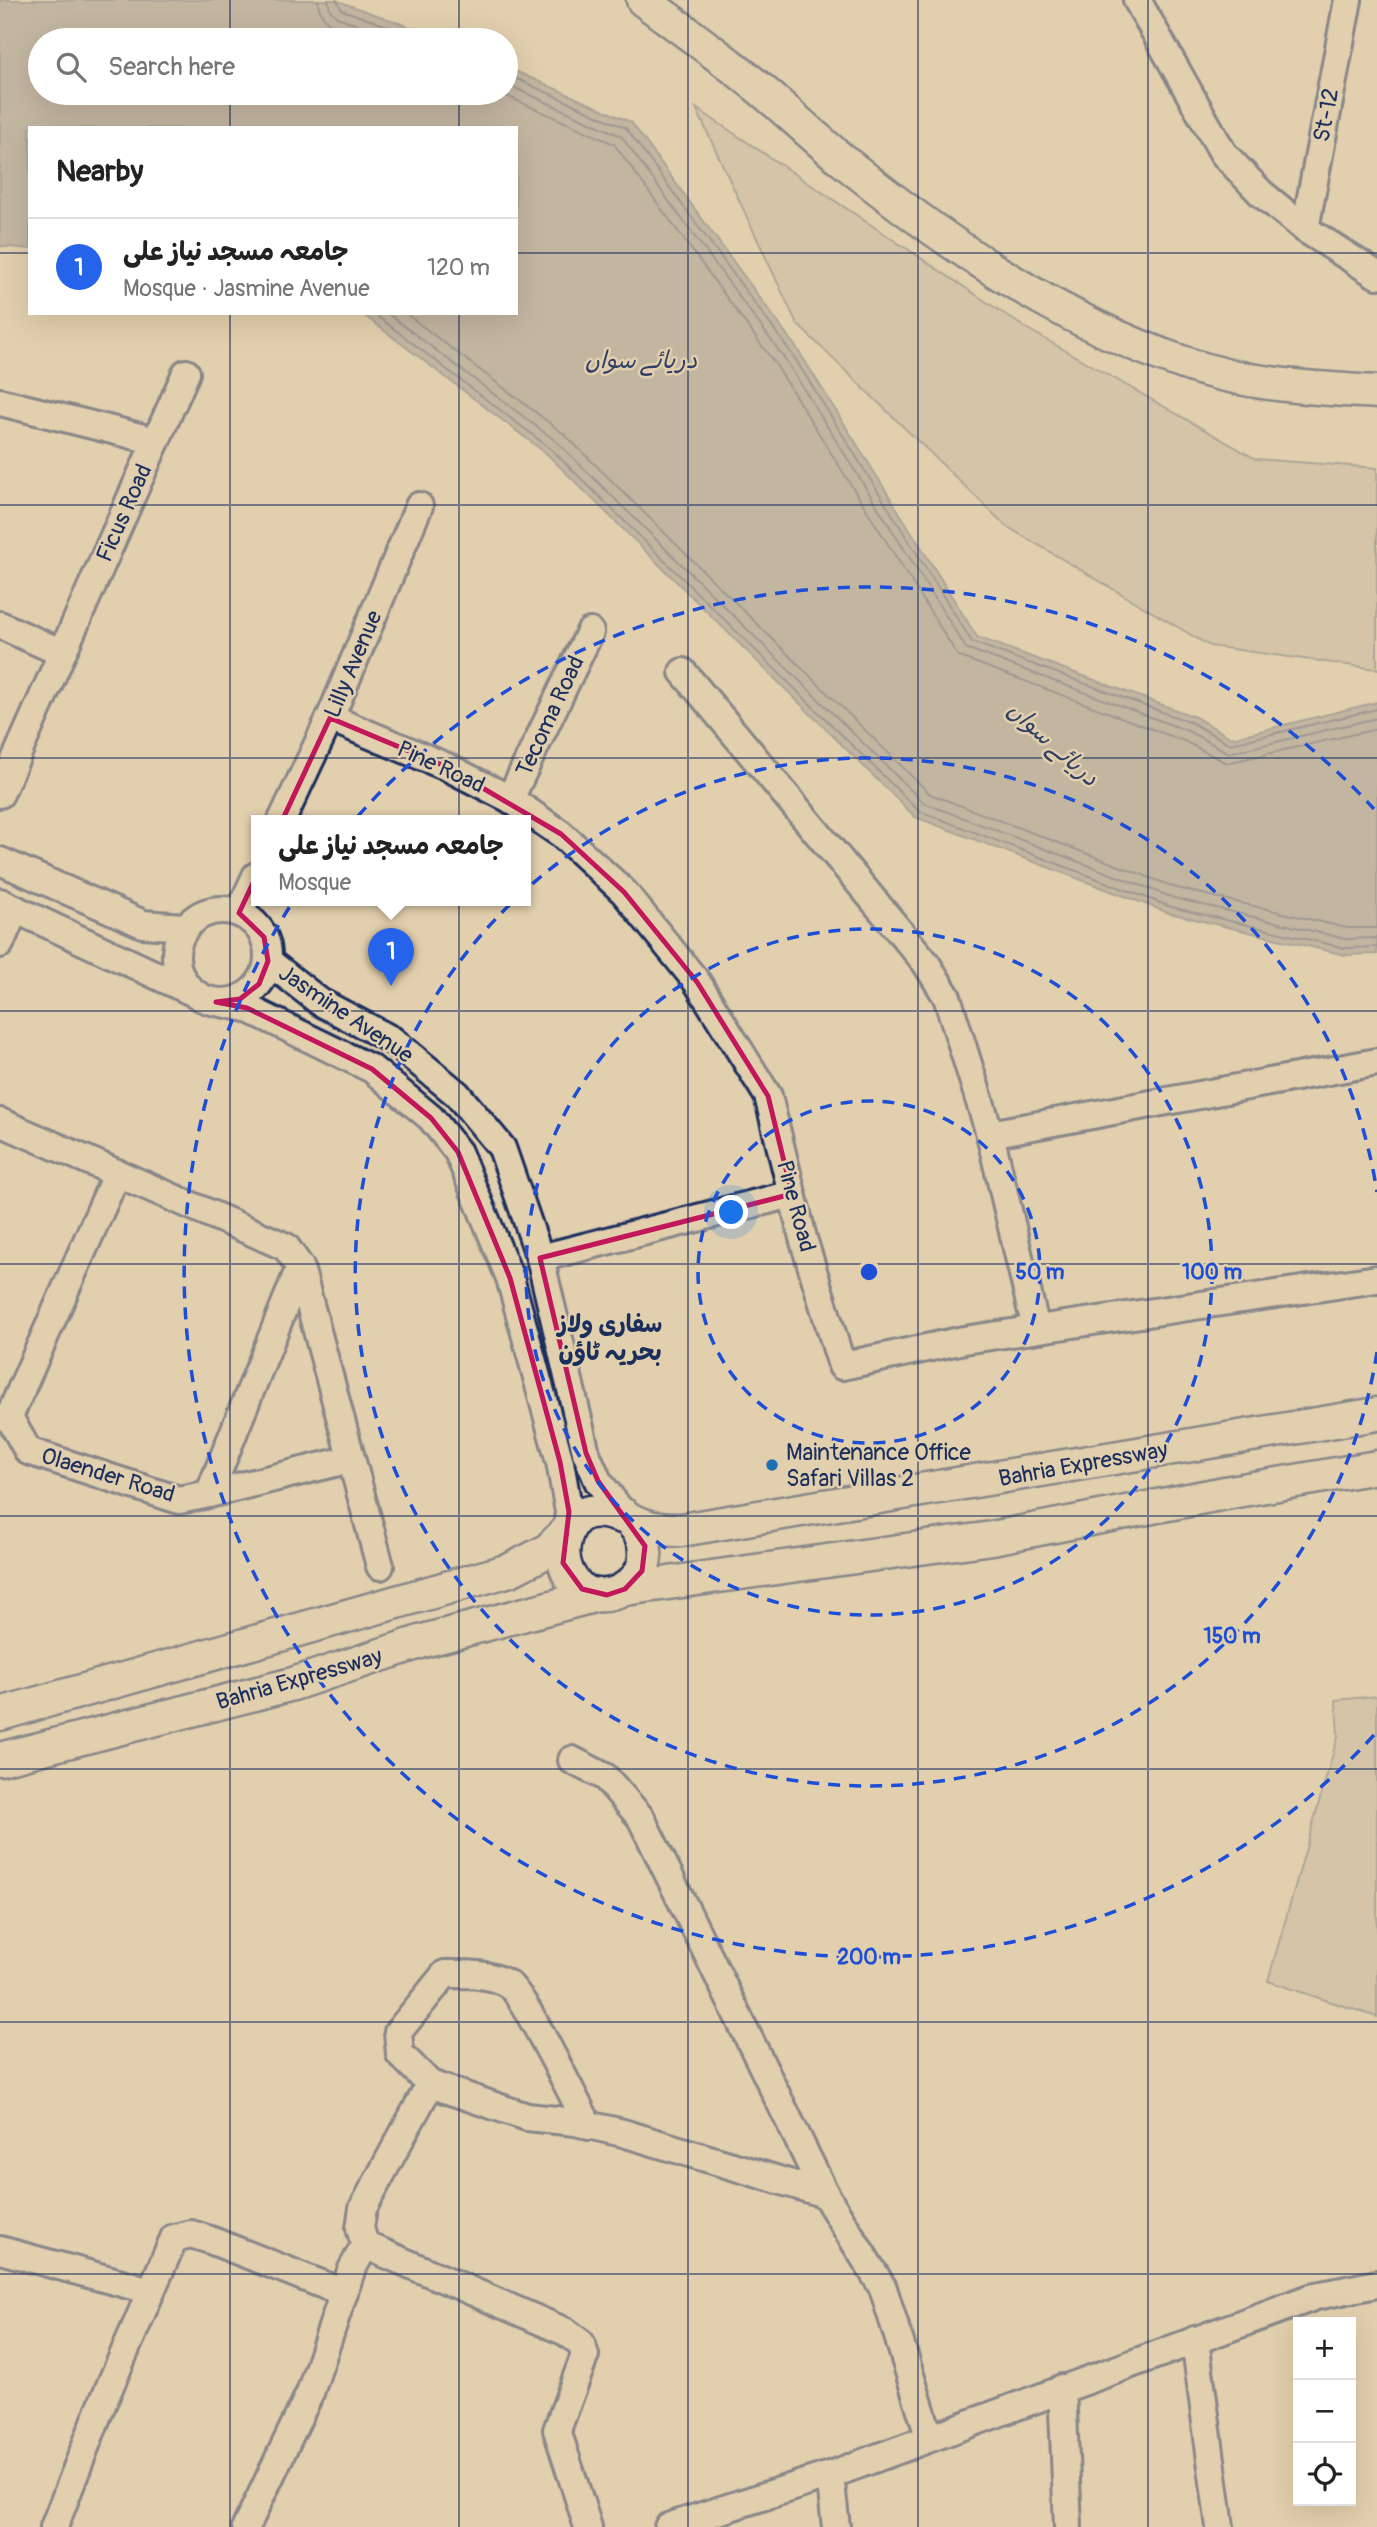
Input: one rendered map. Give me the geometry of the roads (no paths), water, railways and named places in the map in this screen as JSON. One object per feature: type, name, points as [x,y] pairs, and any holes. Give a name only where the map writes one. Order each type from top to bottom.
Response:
[{"type":"main road","points":[[643,0],[750,80],[840,158],[928,227],[1021,289],[1100,328],[1185,364],[1282,386],[1377,392]]},
{"type":"main road","name":"Bahria Expressway","points":[[624,1515],[657,1529],[681,1530],[1377,1414]]},
{"type":"main road","name":"Bahria Expressway","points":[[0,1759],[293,1684],[423,1641],[611,1592],[992,1538],[1377,1467]]},
{"type":"main road","points":[[612,1511],[624,1515],[642,1534],[645,1546],[642,1571],[611,1592],[582,1589],[570,1578],[563,1563],[562,1547],[568,1531],[586,1514],[612,1511]]},
{"type":"main road","name":"Bahria Expressway","points":[[0,1714],[510,1570],[547,1551],[568,1531]]},
{"type":"street","points":[[1137,0],[1223,153],[1261,193],[1305,229],[1377,275]]},
{"type":"street","name":"St-12","points":[[1305,229],[1348,0]]},
{"type":"street","name":"Ficus Road","points":[[0,794],[186,373]]},
{"type":"street","points":[[0,402],[156,441]]},
{"type":"street","name":"Lilly Avenue","points":[[284,815],[330,718],[419,506]]},
{"type":"street","points":[[0,625],[62,653]]},
{"type":"street","name":"Tecoma Road","points":[[510,799],[590,632]]},
{"type":"street","points":[[683,671],[926,963],[947,997],[990,1134],[1036,1329]]},
{"type":"street","name":"Pine Road","points":[[330,718],[447,767],[510,799],[561,834],[624,892],[697,982],[768,1096],[792,1194],[842,1366],[1036,1329],[1377,1279]]},
{"type":"street","points":[[0,861],[143,924],[184,928]]},
{"type":"street","points":[[239,913],[251,887]]},
{"type":"street","points":[[0,944],[8,905]]},
{"type":"street","name":"Jasmine Avenue","points":[[8,905],[205,997],[247,1008],[372,1069],[431,1118],[458,1152],[510,1278],[560,1462],[567,1497],[568,1531]]},
{"type":"street","points":[[227,909],[250,918],[264,937],[268,961],[259,984],[240,999],[205,997],[179,974],[176,950],[184,928],[204,913],[227,909]]},
{"type":"street","name":"Jasmine Avenue","points":[[268,961],[320,1002],[392,1040],[457,1094],[502,1148],[540,1258],[586,1453],[598,1481],[624,1515]]},
{"type":"street","points":[[990,1134],[1377,1062]]},
{"type":"street","points":[[0,1122],[286,1247],[300,1267],[380,1566]]},
{"type":"street","name":"Olaender Road","points":[[117,1173],[9,1417],[28,1451],[179,1500],[209,1493],[300,1267]]},
{"type":"street","points":[[540,1258],[792,1194]]},
{"type":"street","points":[[209,1493],[351,1459]]},
{"type":"street","points":[[572,1760],[606,1777],[641,1818],[825,2194],[883,2288],[929,2436]]},
{"type":"street","points":[[589,2126],[525,2004],[510,1985],[477,1974],[445,1974],[398,2032],[400,2054],[430,2084],[527,2117],[589,2126],[825,2194]]},
{"type":"street","points":[[246,2527],[310,2393],[344,2293],[365,2245],[360,2228],[363,2208],[430,2084]]},
{"type":"street","points":[[54,2527],[100,2409],[174,2238],[191,2234],[344,2293]]},
{"type":"street","points":[[365,2245],[566,2332],[581,2343],[585,2355],[557,2430],[588,2527]]},
{"type":"street","points":[[0,2250],[151,2291]]},
{"type":"street","points":[[668,2527],[830,2474],[1316,2296],[1377,2284]]},
{"type":"street","points":[[1195,2340],[1220,2527]]},
{"type":"street","points":[[1062,2388],[1068,2527]]},
{"type":"street","points":[[830,2474],[836,2527]]},
{"type":"water","name":"دریائے سواں","points":[[0,0],[335,0],[413,28],[28,28],[28,105],[518,105],[518,72],[631,122],[798,350],[977,637],[1195,717],[1232,738],[1377,702],[1377,954],[1345,955],[1169,913],[915,817],[547,454],[364,315],[518,315],[518,126],[28,126],[28,249],[0,246]]},
{"type":"place","name":"جامعہ مسجد نیاز علی","points":[[391,986]]},
{"type":"place","name":"Maintenance Office Safari Villas 2","points":[[772,1465]]},
{"type":"district","name":"سفاری ولاز بحریہ ٹاؤن","points":[[610,1338]]}]
